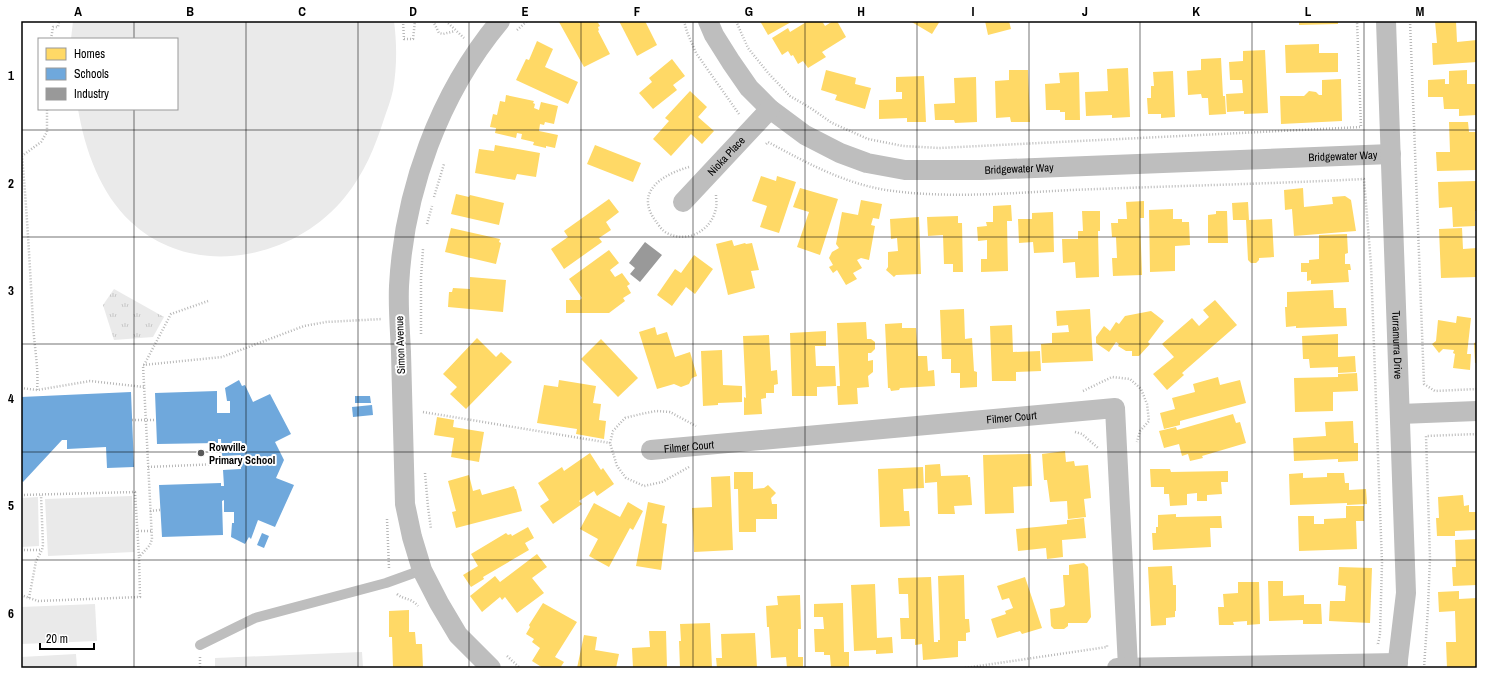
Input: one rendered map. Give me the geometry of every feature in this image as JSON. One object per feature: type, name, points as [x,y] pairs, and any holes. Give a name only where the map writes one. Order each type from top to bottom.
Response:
[{"type":"street","name":"Bridgewater Way","points":[[708,21],[714,35],[749,88],[770,110],[805,134],[840,153],[867,163],[905,170],[982,170],[1391,154]]},
{"type":"street","name":"Turramurra Drive","points":[[1386,21],[1406,593],[1398,666]]},
{"type":"street","name":"Simon Avenue","points":[[491,668],[458,635],[422,570],[412,537],[405,504],[399,286],[405,231],[412,196],[441,116],[453,91],[488,35],[508,26]]},
{"type":"street","name":"Nioka Place","points":[[683,202],[770,110]]},
{"type":"street","name":"Filmer Court","points":[[651,450],[1114,408],[1123,668]]},
{"type":"street","points":[[1400,414],[1477,410]]},
{"type":"street","points":[[1123,668],[1398,666]]},
{"type":"lane","points":[[200,645],[255,618],[386,583],[422,570]]},
{"type":"path","points":[[51,38],[52,27],[58,27],[59,21]]},
{"type":"path","points":[[403,21],[404,39],[413,39],[416,21]]},
{"type":"path","points":[[433,21],[439,33],[443,34],[455,31]]},
{"type":"path","points":[[446,21],[464,38]]},
{"type":"path","points":[[508,26],[527,21]]},
{"type":"path","points":[[684,21],[686,32],[696,53],[739,113]]},
{"type":"path","points":[[736,21],[748,48],[769,74],[790,96],[832,123],[868,139],[903,146],[939,148],[1361,127],[1358,21]]},
{"type":"path","points":[[1410,21],[1424,384],[1435,391],[1477,389]]},
{"type":"path","points":[[37,390],[38,371],[34,344],[27,207],[22,156],[41,142],[48,132],[48,110]]},
{"type":"path","points":[[426,231],[434,197],[446,158]]},
{"type":"path","points":[[1364,179],[1371,265],[1382,563],[1380,634],[1378,644]]},
{"type":"path","points":[[420,301],[424,244]]},
{"type":"path","points":[[139,557],[151,542],[143,365],[171,314],[208,301]]},
{"type":"path","points":[[143,365],[222,357],[304,326],[326,322],[382,319]]},
{"type":"path","points":[[1078,393],[1112,377],[1130,379],[1141,389],[1147,404],[1149,421],[1140,431],[1136,446]]},
{"type":"path","points":[[21,388],[37,390],[90,381],[144,387]]},
{"type":"path","points":[[695,464],[662,482],[644,486],[626,478],[616,466],[610,443],[613,431],[625,418],[640,414],[656,411],[670,412],[697,426]]},
{"type":"path","points":[[423,419],[423,412],[610,443]]},
{"type":"path","points":[[132,420],[156,420]]},
{"type":"path","points":[[1071,430],[1082,434],[1097,447],[1099,454]]},
{"type":"path","points":[[1424,668],[1430,558],[1426,436],[1477,434]]},
{"type":"path","points":[[148,466],[241,463]]},
{"type":"path","points":[[425,472],[432,536]]},
{"type":"path","points":[[21,495],[135,492],[140,597],[38,601],[21,595]]},
{"type":"path","points":[[29,598],[36,561],[42,550],[41,495]]},
{"type":"path","points":[[150,511],[160,510]]},
{"type":"path","points":[[138,531],[151,531]]},
{"type":"path","points":[[21,550],[42,550]]},
{"type":"path","points":[[965,668],[1107,647],[1107,639]]},
{"type":"path","points":[[502,652],[520,668]]},
{"type":"green space","points":[[73,21],[394,21],[396,56],[393,90],[377,140],[363,170],[345,197],[324,219],[299,236],[271,248],[242,255],[213,256],[183,251],[156,240],[131,222],[120,210],[102,184],[85,140],[78,110],[178,110],[178,38],[71,38]]},
{"type":"green space","points":[[114,289],[164,317],[153,337],[114,340],[103,305]]},
{"type":"green space","points":[[132,496],[134,552],[48,556],[45,499]]},
{"type":"green space","points":[[38,497],[39,546],[21,547],[21,498]]},
{"type":"green space","points":[[95,604],[97,641],[21,644],[21,607]]},
{"type":"green space","points":[[362,652],[363,668],[215,668],[215,658]]},
{"type":"green space","points":[[76,654],[77,668],[21,668],[21,657]]},
{"type":"building: Homes","points":[[597,21],[600,26],[598,27],[598,31],[610,54],[584,67],[559,22]]},
{"type":"building: Homes","points":[[619,21],[645,21],[657,45],[637,56]]},
{"type":"building: Homes","points":[[760,21],[793,21],[768,35]]},
{"type":"building: Homes","points":[[808,21],[822,21],[825,26],[833,21],[837,21],[846,37],[822,52],[826,57],[808,68],[803,61],[798,64],[793,55],[791,56],[788,51],[782,55],[772,38],[788,28],[790,32]]},
{"type":"building: Homes","points":[[910,21],[940,21],[932,34]]},
{"type":"building: Homes","points":[[985,21],[1009,21],[1011,29],[988,35]]},
{"type":"building: Homes","points":[[1299,21],[1338,21],[1338,24],[1299,25]]},
{"type":"building: Homes","points":[[1435,21],[1456,21],[1457,42],[1477,40],[1477,62],[1433,65],[1432,43],[1437,43]]},
{"type":"building: Homes","points":[[537,41],[553,49],[545,67],[578,82],[568,104],[516,80],[526,59],[529,60]]},
{"type":"building: Homes","points":[[1319,44],[1319,53],[1338,53],[1338,72],[1286,73],[1285,45]]},
{"type":"building: Homes","points":[[1265,50],[1268,113],[1244,114],[1244,111],[1227,112],[1226,94],[1243,93],[1242,80],[1230,80],[1229,62],[1243,61],[1243,51]]},
{"type":"building: Homes","points":[[1221,58],[1223,96],[1225,96],[1226,114],[1209,115],[1208,98],[1202,98],[1201,94],[1188,95],[1187,71],[1201,70],[1201,59]]},
{"type":"building: Homes","points":[[672,59],[685,76],[673,85],[677,90],[653,109],[639,93],[652,82],[649,78]]},
{"type":"building: Homes","points":[[1128,68],[1130,117],[1112,118],[1112,115],[1086,116],[1085,92],[1108,91],[1107,69]]},
{"type":"building: Homes","points":[[826,70],[856,78],[855,84],[871,88],[865,109],[835,100],[837,95],[821,90]]},
{"type":"building: Homes","points":[[1009,70],[1028,70],[1030,122],[1011,122],[1010,117],[996,118],[995,81],[1009,80]]},
{"type":"building: Homes","points":[[1467,70],[1467,84],[1477,84],[1477,115],[1459,116],[1459,109],[1444,109],[1443,97],[1428,97],[1428,80],[1445,79],[1445,84],[1449,84],[1449,71]]},
{"type":"building: Homes","points":[[1173,71],[1175,117],[1161,118],[1161,114],[1148,114],[1147,98],[1151,98],[1151,86],[1154,86],[1153,72]]},
{"type":"building: Homes","points":[[1079,72],[1080,120],[1065,120],[1065,112],[1060,112],[1060,110],[1046,110],[1045,84],[1060,83],[1059,73]]},
{"type":"building: Homes","points":[[924,76],[926,122],[907,122],[907,118],[879,119],[879,100],[902,99],[902,92],[896,92],[896,77]]},
{"type":"building: Homes","points":[[976,77],[977,122],[955,123],[954,120],[935,120],[934,104],[955,103],[954,78]]},
{"type":"building: Homes","points":[[1341,79],[1342,121],[1281,124],[1280,96],[1304,96],[1309,91],[1322,95],[1322,80]]},
{"type":"building: Homes","points":[[690,91],[707,107],[698,117],[714,131],[702,144],[691,134],[671,156],[653,139],[669,121],[665,118]]},
{"type":"building: Homes","points":[[506,95],[534,101],[534,108],[539,110],[541,102],[558,106],[554,124],[545,122],[544,125],[540,124],[539,131],[558,135],[555,148],[546,146],[546,148],[533,145],[534,142],[521,139],[522,134],[517,133],[516,138],[495,133],[496,128],[490,127],[493,114],[497,115],[500,101],[505,102]]},
{"type":"building: Homes","points":[[1449,122],[1468,122],[1469,132],[1477,132],[1477,170],[1437,171],[1436,152],[1450,152]]},
{"type":"building: Homes","points":[[495,145],[540,153],[536,177],[517,174],[515,180],[475,173],[479,149],[494,151]]},
{"type":"building: Homes","points":[[595,145],[641,163],[633,182],[587,164]]},
{"type":"building: Homes","points":[[761,176],[776,181],[777,176],[796,182],[779,233],[760,227],[767,206],[752,201]]},
{"type":"building: Homes","points":[[1476,181],[1477,211],[1475,211],[1475,226],[1453,227],[1452,207],[1439,208],[1438,182]]},
{"type":"building: Homes","points":[[800,188],[838,199],[820,255],[797,247],[809,212],[793,207]]},
{"type":"building: Homes","points":[[1303,188],[1304,207],[1333,204],[1332,197],[1345,196],[1351,200],[1356,231],[1294,236],[1292,209],[1285,210],[1284,190]]},
{"type":"building: Homes","points":[[456,194],[469,197],[470,195],[504,203],[499,225],[451,214]]},
{"type":"building: Homes","points":[[609,199],[619,212],[606,222],[611,230],[599,238],[602,242],[564,269],[551,249],[568,237],[564,231]]},
{"type":"building: Homes","points":[[861,200],[882,204],[879,219],[873,218],[871,225],[875,226],[869,260],[861,258],[857,260],[862,268],[853,273],[857,279],[846,285],[837,270],[833,273],[829,267],[833,265],[829,258],[832,252],[839,248],[836,244],[842,212],[858,215]]},
{"type":"building: Homes","points":[[1144,201],[1144,218],[1140,218],[1142,275],[1113,276],[1112,258],[1117,258],[1116,237],[1112,237],[1111,223],[1118,223],[1118,219],[1127,219],[1126,202]]},
{"type":"building: Homes","points":[[1248,202],[1249,220],[1272,219],[1274,257],[1259,258],[1256,263],[1251,263],[1248,260],[1246,220],[1233,220],[1232,203]]},
{"type":"building: Homes","points":[[1011,205],[1012,221],[1007,221],[1008,271],[981,272],[981,259],[987,259],[987,240],[978,241],[977,227],[987,226],[986,222],[993,222],[993,206]]},
{"type":"building: Homes","points":[[1173,209],[1173,219],[1182,219],[1182,222],[1189,222],[1190,245],[1175,246],[1175,271],[1150,272],[1149,210]]},
{"type":"building: Homes","points":[[1082,211],[1100,211],[1100,231],[1098,231],[1099,277],[1076,278],[1075,262],[1063,263],[1062,239],[1078,239],[1078,231],[1083,231]]},
{"type":"building: Homes","points":[[1216,211],[1227,211],[1228,243],[1208,243],[1208,215],[1216,214]]},
{"type":"building: Homes","points":[[1053,212],[1054,252],[1034,253],[1033,242],[1019,243],[1018,219],[1032,219],[1032,213]]},
{"type":"building: Homes","points":[[958,216],[958,223],[962,223],[963,272],[953,272],[953,264],[944,264],[943,235],[928,236],[927,217]]},
{"type":"building: Homes","points":[[919,217],[921,274],[896,275],[894,277],[886,270],[888,267],[888,252],[898,251],[897,238],[891,239],[890,219]]},
{"type":"building: Homes","points":[[451,228],[500,239],[499,242],[501,243],[496,264],[445,252]]},
{"type":"building: Homes","points":[[1462,228],[1463,249],[1477,248],[1477,277],[1441,278],[1439,229]]},
{"type":"building: Homes","points":[[1347,234],[1348,253],[1345,254],[1345,264],[1350,264],[1351,270],[1348,270],[1349,282],[1311,284],[1311,280],[1307,281],[1307,272],[1301,272],[1301,263],[1309,263],[1309,260],[1319,259],[1319,235]]},
{"type":"building: Homes","points":[[732,240],[734,246],[752,243],[759,270],[751,271],[755,288],[728,295],[716,244]]},
{"type":"building: Homes","points":[[609,250],[619,263],[610,270],[615,277],[622,273],[630,284],[627,286],[631,293],[623,298],[625,301],[609,313],[566,313],[566,300],[580,300],[582,298],[569,279]]},
{"type":"building: Homes","points":[[694,255],[713,269],[695,294],[686,287],[672,306],[657,295],[675,269],[681,273]]},
{"type":"building: Homes","points":[[470,277],[506,280],[503,312],[448,307],[449,292],[452,292],[453,288],[470,289]]},
{"type":"building: Homes","points":[[1333,290],[1334,308],[1346,308],[1347,326],[1286,327],[1285,307],[1287,307],[1287,292]]},
{"type":"building: Homes","points":[[1215,300],[1237,325],[1182,373],[1184,375],[1167,390],[1153,374],[1174,357],[1162,344],[1192,318],[1199,326],[1209,317],[1203,310]]},
{"type":"building: Homes","points":[[964,309],[965,339],[972,338],[974,371],[977,372],[977,387],[960,388],[960,373],[951,373],[951,359],[942,359],[940,310]]},
{"type":"building: Homes","points":[[1090,309],[1093,361],[1042,363],[1041,344],[1052,343],[1052,333],[1069,332],[1068,325],[1057,326],[1056,311]]},
{"type":"building: Homes","points":[[1151,311],[1164,321],[1148,342],[1150,344],[1139,356],[1132,356],[1132,351],[1126,351],[1118,346],[1119,344],[1116,342],[1109,352],[1096,343],[1096,337],[1104,326],[1110,331],[1116,322],[1119,324],[1125,316]]},
{"type":"building: Homes","points":[[1457,316],[1471,318],[1467,354],[1471,354],[1470,370],[1453,368],[1455,354],[1453,353],[1454,350],[1443,349],[1439,353],[1432,344],[1436,341],[1438,320],[1456,323]]},
{"type":"building: Homes","points":[[866,322],[867,339],[871,339],[875,342],[875,349],[871,353],[868,353],[868,361],[873,360],[873,372],[868,376],[869,387],[857,388],[858,404],[838,405],[837,386],[840,386],[837,323]]},
{"type":"building: Homes","points":[[902,323],[902,328],[916,328],[918,356],[927,356],[928,371],[934,370],[935,386],[900,388],[899,390],[891,391],[890,388],[888,388],[885,324]]},
{"type":"building: Homes","points":[[1012,325],[1013,352],[1040,351],[1041,371],[1016,372],[1016,381],[992,381],[990,326]]},
{"type":"building: Homes","points":[[655,327],[657,335],[667,332],[675,357],[690,352],[697,376],[692,378],[689,384],[681,387],[674,384],[657,389],[639,332]]},
{"type":"building: Homes","points":[[826,331],[826,346],[815,346],[816,366],[835,366],[836,386],[817,387],[817,396],[792,396],[790,333]]},
{"type":"building: Homes","points":[[1338,334],[1338,357],[1355,356],[1356,372],[1338,373],[1338,367],[1310,368],[1309,359],[1303,359],[1302,336]]},
{"type":"building: Homes","points":[[769,335],[771,371],[777,370],[778,384],[774,385],[774,393],[766,393],[766,398],[761,399],[762,414],[744,415],[744,397],[746,398],[743,336]]},
{"type":"building: Homes","points":[[477,338],[496,357],[501,352],[512,362],[466,409],[450,394],[457,387],[443,374]]},
{"type":"building: Homes","points":[[601,339],[638,378],[618,397],[581,359]]},
{"type":"building: Homes","points":[[1477,342],[1477,363],[1475,363],[1474,343]]},
{"type":"building: Homes","points":[[722,350],[723,385],[742,386],[742,402],[718,403],[718,405],[703,406],[701,351]]},
{"type":"building: Homes","points":[[1357,373],[1358,391],[1333,392],[1333,411],[1295,412],[1294,378],[1338,377],[1338,374]]},
{"type":"building: Homes","points":[[1218,377],[1220,385],[1240,380],[1246,403],[1180,421],[1180,425],[1164,429],[1160,413],[1175,409],[1172,398],[1195,392],[1193,384]]},
{"type":"building: Homes","points":[[559,380],[596,386],[593,403],[601,404],[599,420],[606,421],[604,439],[576,434],[577,429],[537,423],[544,385],[558,387]]},
{"type":"building: Homes","points":[[1233,414],[1236,423],[1240,422],[1246,443],[1190,461],[1188,454],[1182,456],[1179,444],[1164,448],[1159,431],[1176,427],[1177,430]]},
{"type":"building: Homes","points":[[437,417],[454,420],[453,427],[484,432],[479,462],[451,457],[454,438],[434,435]]},
{"type":"building: Homes","points":[[1353,421],[1354,443],[1358,443],[1358,461],[1338,462],[1338,459],[1294,461],[1293,438],[1326,436],[1325,422]]},
{"type":"building: Homes","points":[[1065,451],[1066,462],[1074,461],[1075,466],[1088,465],[1091,498],[1084,499],[1086,517],[1068,519],[1067,501],[1050,502],[1047,480],[1044,480],[1042,454]]},
{"type":"building: Homes","points":[[590,453],[601,470],[603,468],[614,484],[597,496],[594,491],[579,501],[582,504],[553,524],[540,506],[549,500],[538,483],[562,467],[564,471]]},
{"type":"building: Homes","points":[[1031,454],[1032,486],[1013,487],[1014,513],[985,514],[983,455]]},
{"type":"building: Homes","points":[[940,464],[941,476],[968,475],[968,477],[970,477],[972,505],[954,506],[955,514],[938,514],[937,482],[925,483],[925,465]]},
{"type":"building: Homes","points":[[923,467],[924,488],[903,489],[904,511],[909,511],[910,526],[880,527],[878,469]]},
{"type":"building: Homes","points":[[1150,469],[1170,469],[1171,472],[1228,471],[1228,482],[1221,482],[1222,494],[1207,495],[1207,501],[1197,501],[1197,493],[1187,494],[1187,505],[1170,506],[1169,494],[1164,494],[1164,487],[1151,487]]},
{"type":"building: Homes","points":[[734,472],[753,472],[753,489],[764,488],[768,485],[776,493],[771,498],[772,504],[777,504],[777,519],[756,519],[756,532],[739,532],[738,489],[734,489]]},
{"type":"building: Homes","points":[[1303,473],[1303,478],[1327,477],[1327,473],[1344,473],[1345,483],[1349,483],[1349,490],[1366,489],[1367,504],[1347,505],[1347,503],[1290,505],[1289,474]]},
{"type":"building: Homes","points":[[469,475],[473,491],[480,489],[482,495],[514,486],[522,511],[456,528],[452,512],[456,511],[448,481]]},
{"type":"building: Homes","points":[[730,476],[733,550],[694,552],[692,508],[712,507],[711,477]]},
{"type":"building: Homes","points":[[1463,495],[1464,506],[1469,505],[1469,512],[1477,512],[1477,530],[1455,531],[1455,536],[1437,536],[1436,518],[1439,518],[1438,497]]},
{"type":"building: Homes","points":[[628,502],[643,511],[633,530],[630,528],[609,567],[589,556],[598,539],[580,529],[594,503],[620,517]]},
{"type":"building: Homes","points":[[648,502],[665,506],[662,523],[667,524],[661,570],[636,566]]},
{"type":"building: Homes","points":[[1346,506],[1364,506],[1364,521],[1356,521],[1357,549],[1299,551],[1298,516],[1314,516],[1314,524],[1324,524],[1324,519],[1346,518]]},
{"type":"building: Homes","points":[[1176,514],[1176,517],[1221,516],[1222,528],[1210,528],[1211,547],[1153,550],[1152,533],[1156,533],[1156,527],[1158,527],[1158,515]]},
{"type":"building: Homes","points":[[1084,518],[1086,538],[1062,540],[1063,557],[1047,559],[1046,548],[1018,551],[1016,529],[1067,524],[1067,520]]},
{"type":"building: Homes","points":[[528,527],[534,538],[525,543],[529,550],[483,577],[484,579],[471,587],[463,575],[478,566],[471,554],[506,533],[508,535],[511,534],[512,536]]},
{"type":"building: Homes","points":[[1477,539],[1477,585],[1453,586],[1452,567],[1456,567],[1455,540]]},
{"type":"building: Homes","points":[[537,554],[547,567],[532,578],[544,593],[517,613],[505,597],[502,600],[500,597],[482,612],[470,596],[495,576],[500,582]]},
{"type":"building: Homes","points":[[1084,563],[1088,567],[1091,617],[1087,623],[1068,623],[1068,626],[1064,629],[1054,629],[1051,626],[1050,609],[1063,607],[1065,605],[1063,575],[1069,575],[1069,565]]},
{"type":"building: Homes","points":[[1172,566],[1173,585],[1176,585],[1175,617],[1166,618],[1166,625],[1151,626],[1148,567]]},
{"type":"building: Homes","points":[[1339,567],[1372,568],[1370,623],[1329,621],[1330,601],[1345,601],[1346,586],[1338,585]]},
{"type":"building: Homes","points":[[964,575],[965,619],[969,619],[970,632],[966,633],[966,641],[958,641],[958,657],[923,660],[922,644],[915,645],[915,639],[901,639],[900,618],[909,618],[908,594],[899,594],[898,578],[931,577],[934,642],[938,642],[938,640],[940,640],[938,576]]},
{"type":"building: Homes","points":[[1025,577],[1042,628],[1022,634],[1020,631],[997,638],[991,619],[1006,614],[1005,611],[1013,608],[1009,598],[1002,600],[997,586]]},
{"type":"building: Homes","points":[[1268,581],[1283,581],[1283,596],[1304,595],[1304,604],[1321,604],[1322,624],[1303,624],[1303,620],[1269,621]]},
{"type":"building: Homes","points":[[1238,582],[1259,582],[1260,624],[1247,625],[1247,621],[1233,622],[1234,625],[1219,625],[1218,607],[1224,607],[1223,594],[1238,593]]},
{"type":"building: Homes","points":[[875,584],[877,638],[892,637],[893,653],[876,654],[876,650],[854,651],[851,585]]},
{"type":"building: Homes","points":[[1459,591],[1459,599],[1477,598],[1477,668],[1447,668],[1446,642],[1456,642],[1455,611],[1439,612],[1438,592]]},
{"type":"building: Homes","points":[[800,595],[801,629],[798,629],[798,657],[803,657],[803,668],[787,668],[786,657],[771,658],[766,606],[778,605],[777,596]]},
{"type":"building: Homes","points":[[543,603],[577,622],[555,657],[564,662],[560,668],[543,668],[532,661],[540,648],[532,642],[534,639],[526,634],[530,627],[529,625]]},
{"type":"building: Homes","points":[[843,603],[844,652],[849,652],[849,668],[831,668],[830,655],[824,655],[824,652],[815,652],[814,629],[824,629],[823,617],[814,617],[814,604]]},
{"type":"building: Homes","points":[[409,610],[409,632],[415,632],[416,644],[422,644],[423,668],[393,668],[392,637],[389,637],[389,611]]},
{"type":"building: Homes","points":[[710,623],[712,668],[680,668],[680,624]]},
{"type":"building: Homes","points":[[649,631],[666,631],[667,668],[633,668],[632,648],[650,647]]},
{"type":"building: Homes","points":[[755,633],[757,668],[717,668],[716,658],[722,658],[721,634]]},
{"type":"building: Homes","points":[[584,635],[597,637],[595,650],[619,654],[616,668],[577,668]]},
{"type":"building: Schools","points":[[239,380],[242,386],[245,385],[253,402],[270,394],[291,434],[275,442],[284,460],[276,478],[294,485],[275,527],[258,520],[251,539],[249,537],[245,544],[231,537],[232,523],[234,523],[234,512],[224,512],[224,500],[222,501],[223,535],[162,537],[159,485],[221,483],[221,486],[224,486],[223,470],[241,469],[241,455],[222,456],[221,439],[218,439],[218,443],[157,444],[155,393],[217,391],[217,413],[230,413],[230,401],[227,401],[225,388]]},
{"type":"building: Schools","points":[[131,392],[134,467],[107,468],[106,447],[67,449],[67,440],[62,440],[23,482],[21,480],[21,397]]},
{"type":"building: Schools","points":[[355,396],[370,396],[371,403],[355,403]]},
{"type":"building: Schools","points":[[372,405],[373,415],[353,417],[352,407]]},
{"type":"building: Schools","points":[[262,533],[269,536],[264,548],[257,545]]},
{"type":"building: Industry","points":[[645,242],[662,255],[640,282],[630,274],[635,268],[629,263]]},
{"type":"place","name":"Rowville Primary School","points":[[201,453]]}]
